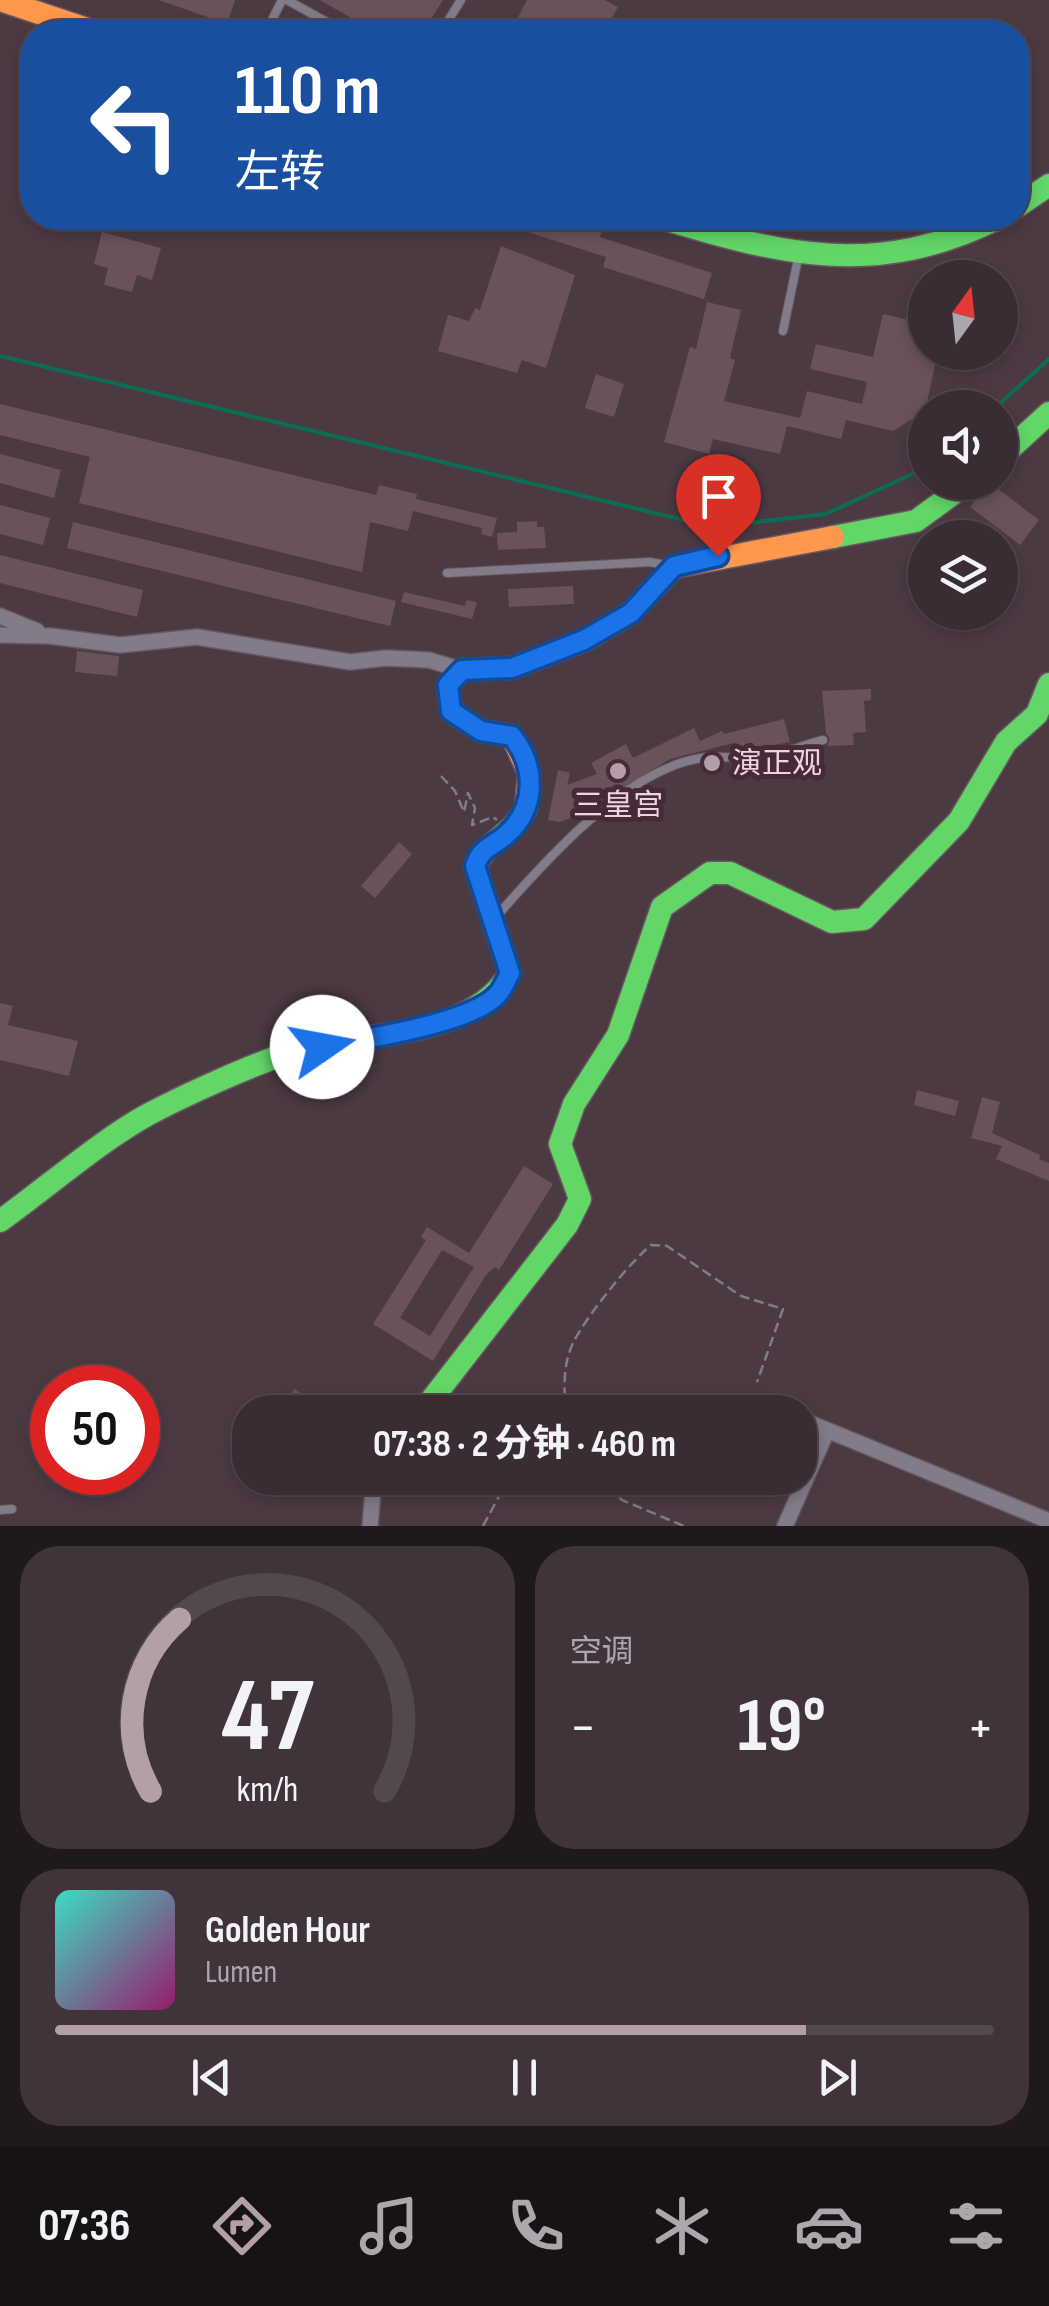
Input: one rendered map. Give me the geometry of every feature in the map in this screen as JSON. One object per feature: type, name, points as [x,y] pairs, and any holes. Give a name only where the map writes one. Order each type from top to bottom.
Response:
[{"type":"main road","points":[[0,0],[60,20]]},
{"type":"main road","points":[[698,230],[740,243],[800,254],[870,257],[922,249],[969,230]]},
{"type":"main road","points":[[1018,441],[1049,413]]},
{"type":"main road","points":[[0,1222],[148,1115],[289,1054],[421,1026],[476,1009],[497,995],[510,973],[475,866],[480,852],[525,814],[531,780],[526,754],[512,736],[481,731],[451,711],[448,685],[462,670],[512,668],[584,640],[631,613],[674,566],[916,520],[944,500]]},
{"type":"main road","points":[[435,1395],[567,1225],[580,1198],[560,1144],[574,1104],[618,1035],[662,908],[710,873],[730,873],[832,922],[864,919],[959,821],[1006,742],[1036,714],[1049,684]]},
{"type":"street","points":[[0,616],[50,636]]},
{"type":"street","points":[[0,635],[50,636],[120,645],[197,636],[350,662],[386,658],[428,660],[462,670]]},
{"type":"street","points":[[817,1426],[1049,1521]]},
{"type":"street","points":[[786,1526],[827,1430]]},
{"type":"street","points":[[370,1526],[372,1495]]},
{"type":"lane","points":[[284,0],[323,20]]},
{"type":"lane","points":[[783,331],[800,254]]},
{"type":"lane","points":[[447,573],[650,562],[674,566]]},
{"type":"lane","points":[[492,921],[549,857],[608,806],[665,770],[699,758],[762,757],[823,740]]},
{"type":"lane","points":[[0,1510],[12,1510]]},
{"type":"path","points":[[442,776],[464,812],[468,793],[475,808],[472,825],[493,817],[510,830]]},
{"type":"path","points":[[564,1395],[572,1344],[637,1257],[651,1245],[667,1246],[741,1296],[783,1309],[758,1382]]},
{"type":"path","points":[[483,1526],[500,1495]]},
{"type":"path","points":[[616,1495],[684,1526]]},
{"type":"building","points":[[159,0],[235,0],[228,20],[216,20]]},
{"type":"building","points":[[320,0],[443,0],[430,20],[354,20]]},
{"type":"building","points":[[527,0],[605,0],[618,7],[611,20],[516,20]]},
{"type":"building","points":[[522,230],[602,230],[600,237],[712,273],[704,299],[603,267],[606,257]]},
{"type":"building","points":[[102,232],[161,248],[152,280],[137,275],[132,292],[104,285],[108,268],[94,264]]},
{"type":"building","points":[[501,246],[575,275],[546,368],[522,360],[517,373],[438,351],[448,315],[469,321],[475,308],[480,310]]},
{"type":"building","points":[[707,302],[741,310],[730,358],[735,360],[724,401],[800,418],[807,391],[862,404],[867,382],[810,369],[816,344],[873,357],[883,314],[908,320],[908,370],[934,370],[930,390],[908,390],[908,422],[893,431],[846,420],[841,439],[787,426],[780,454],[713,439],[709,454],[664,442],[690,347],[696,349]]},
{"type":"building","points":[[596,374],[624,384],[614,417],[585,408]]},
{"type":"building","points":[[0,404],[376,495],[379,485],[417,494],[416,499],[497,518],[492,537],[481,534],[482,528],[413,511],[408,531],[370,522],[362,572],[79,503],[90,457],[0,435]]},
{"type":"building","points":[[0,454],[61,470],[54,498],[0,483]]},
{"type":"building","points":[[975,500],[1013,500],[1039,520],[1020,545],[1018,520],[987,520],[970,507]]},
{"type":"building","points":[[0,505],[50,518],[43,545],[0,534]]},
{"type":"building","points":[[537,521],[537,527],[544,527],[546,548],[498,550],[497,533],[517,532],[517,522]]},
{"type":"building","points":[[73,522],[396,601],[390,626],[67,548]]},
{"type":"building","points":[[0,555],[143,590],[137,617],[0,583]]},
{"type":"building","points":[[573,586],[574,604],[509,607],[508,589]]},
{"type":"building","points":[[404,592],[465,606],[466,600],[477,602],[472,619],[401,602]]},
{"type":"building","points":[[77,651],[119,656],[117,676],[75,672]]},
{"type":"building","points":[[871,689],[871,700],[864,701],[866,732],[853,733],[854,745],[827,746],[830,739],[822,691]]},
{"type":"building","points":[[784,719],[790,742],[748,750],[736,750],[734,743],[670,759],[604,799],[577,809],[579,815],[560,822],[548,820],[558,770],[570,773],[567,785],[597,774],[591,763],[626,744],[633,758],[694,728],[700,741],[722,731],[724,734]]},
{"type":"building","points":[[399,842],[412,854],[375,898],[361,886]]},
{"type":"building","points":[[0,1003],[13,1006],[8,1025],[78,1041],[69,1076],[0,1060]]},
{"type":"building","points":[[917,1090],[959,1101],[955,1116],[914,1105]]},
{"type":"building","points":[[982,1097],[1000,1102],[992,1133],[1040,1155],[1039,1159],[1049,1163],[1049,1181],[996,1159],[1002,1146],[971,1138]]},
{"type":"building","points":[[524,1166],[553,1184],[499,1270],[495,1267],[486,1275],[433,1361],[373,1324],[426,1240],[421,1237],[427,1227],[469,1253]],"holes":[[[442,1250],[474,1267],[430,1336],[400,1318]]]},
{"type":"waterway","points":[[0,356],[713,527],[826,514],[908,476]]},
{"type":"waterway","points":[[1015,390],[1049,359]]},
{"type":"traffic: fast","points":[[1030,198],[1049,185]]},
{"type":"traffic: fast","points":[[703,230],[791,251],[831,255],[913,249],[971,230]]},
{"type":"traffic: fast","points":[[1018,441],[1049,413]]},
{"type":"traffic: fast","points":[[833,537],[916,521],[945,500]]},
{"type":"traffic: fast","points":[[435,1395],[567,1225],[580,1199],[560,1144],[574,1104],[618,1035],[662,907],[710,873],[730,873],[832,922],[864,919],[959,821],[1006,742],[1037,714],[1049,684]]},
{"type":"traffic: fast","points":[[0,1221],[112,1137],[199,1090],[288,1053],[440,1023],[468,1012],[492,995],[510,973],[475,866],[526,808]]},
{"type":"traffic: slow","points":[[0,0],[60,20]]},
{"type":"traffic: slow","points":[[526,808],[529,773],[512,736],[481,731],[451,711],[448,685],[462,670],[512,668],[585,640],[631,613],[674,567],[833,537]]},
{"type":"place","name":"演正观","points":[[712,763]]},
{"type":"place","name":"三皇宫","points":[[618,771]]},
{"type":"route","points":[[322,1047],[421,1026],[476,1009],[497,995],[510,973],[475,866],[480,852],[506,835],[525,814],[531,780],[526,754],[512,736],[481,731],[451,711],[448,685],[462,670],[478,666],[512,668],[584,640],[631,613],[674,566],[718,556]]}]
